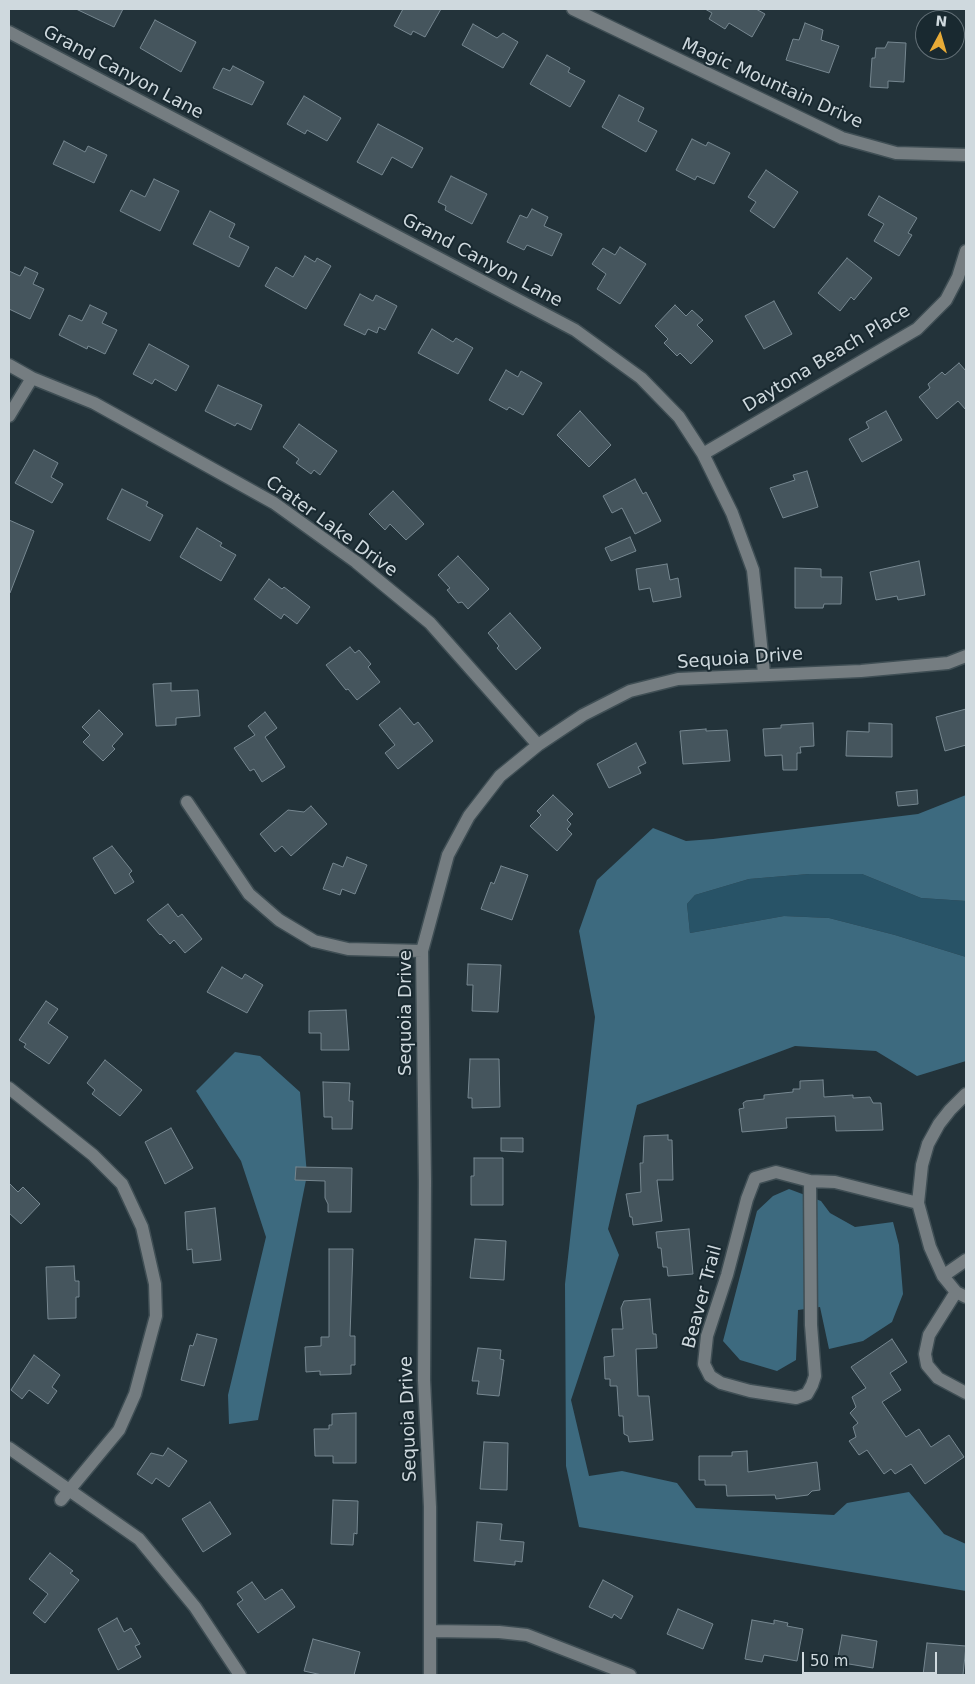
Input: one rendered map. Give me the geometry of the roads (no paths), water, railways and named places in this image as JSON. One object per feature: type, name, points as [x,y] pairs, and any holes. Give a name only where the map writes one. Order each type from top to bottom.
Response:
[{"type":"street","name":"Magic Mountain Drive","points":[[573,9],[842,138],[896,153],[966,155]]},
{"type":"street","name":"Grand Canyon Lane","points":[[9,32],[575,330],[641,378],[679,417],[703,454],[732,513],[753,570],[764,674]]},
{"type":"street","name":"Daytona Beach Place","points":[[703,454],[917,329],[946,300],[958,277],[966,252]]},
{"type":"street","name":"Crater Lake Drive","points":[[9,365],[32,378],[94,403],[282,508],[356,562],[430,623],[538,745]]},
{"type":"street","points":[[9,416],[32,378]]},
{"type":"street","name":"Sequoia Drive","points":[[430,1675],[430,1507],[424,1380],[425,1182],[422,951],[448,854],[469,816],[500,776],[538,745],[583,715],[630,691],[678,679],[861,671],[948,663],[966,656]]},
{"type":"street","points":[[187,802],[249,894],[280,920],[314,941],[348,950],[422,951]]},
{"type":"street","points":[[9,1088],[93,1155],[122,1184],[142,1227],[155,1284],[156,1316],[135,1394],[119,1430],[61,1500]]},
{"type":"street","points":[[966,1094],[938,1124],[928,1144],[922,1165],[918,1203],[930,1247],[943,1276],[961,1295],[929,1335],[925,1354],[927,1364],[938,1378],[966,1393]]},
{"type":"street","name":"Beaver Trail","points":[[810,1181],[811,1324],[815,1376],[812,1386],[808,1394],[796,1398],[750,1391],[721,1383],[710,1376],[704,1364],[707,1336],[727,1275],[751,1185],[756,1178],[776,1172],[810,1181],[834,1182],[918,1203]]},
{"type":"street","points":[[943,1276],[966,1260]]},
{"type":"street","points":[[9,1448],[139,1539],[195,1607],[240,1675]]},
{"type":"street","points":[[431,1631],[499,1632],[527,1636],[630,1675]]}]
